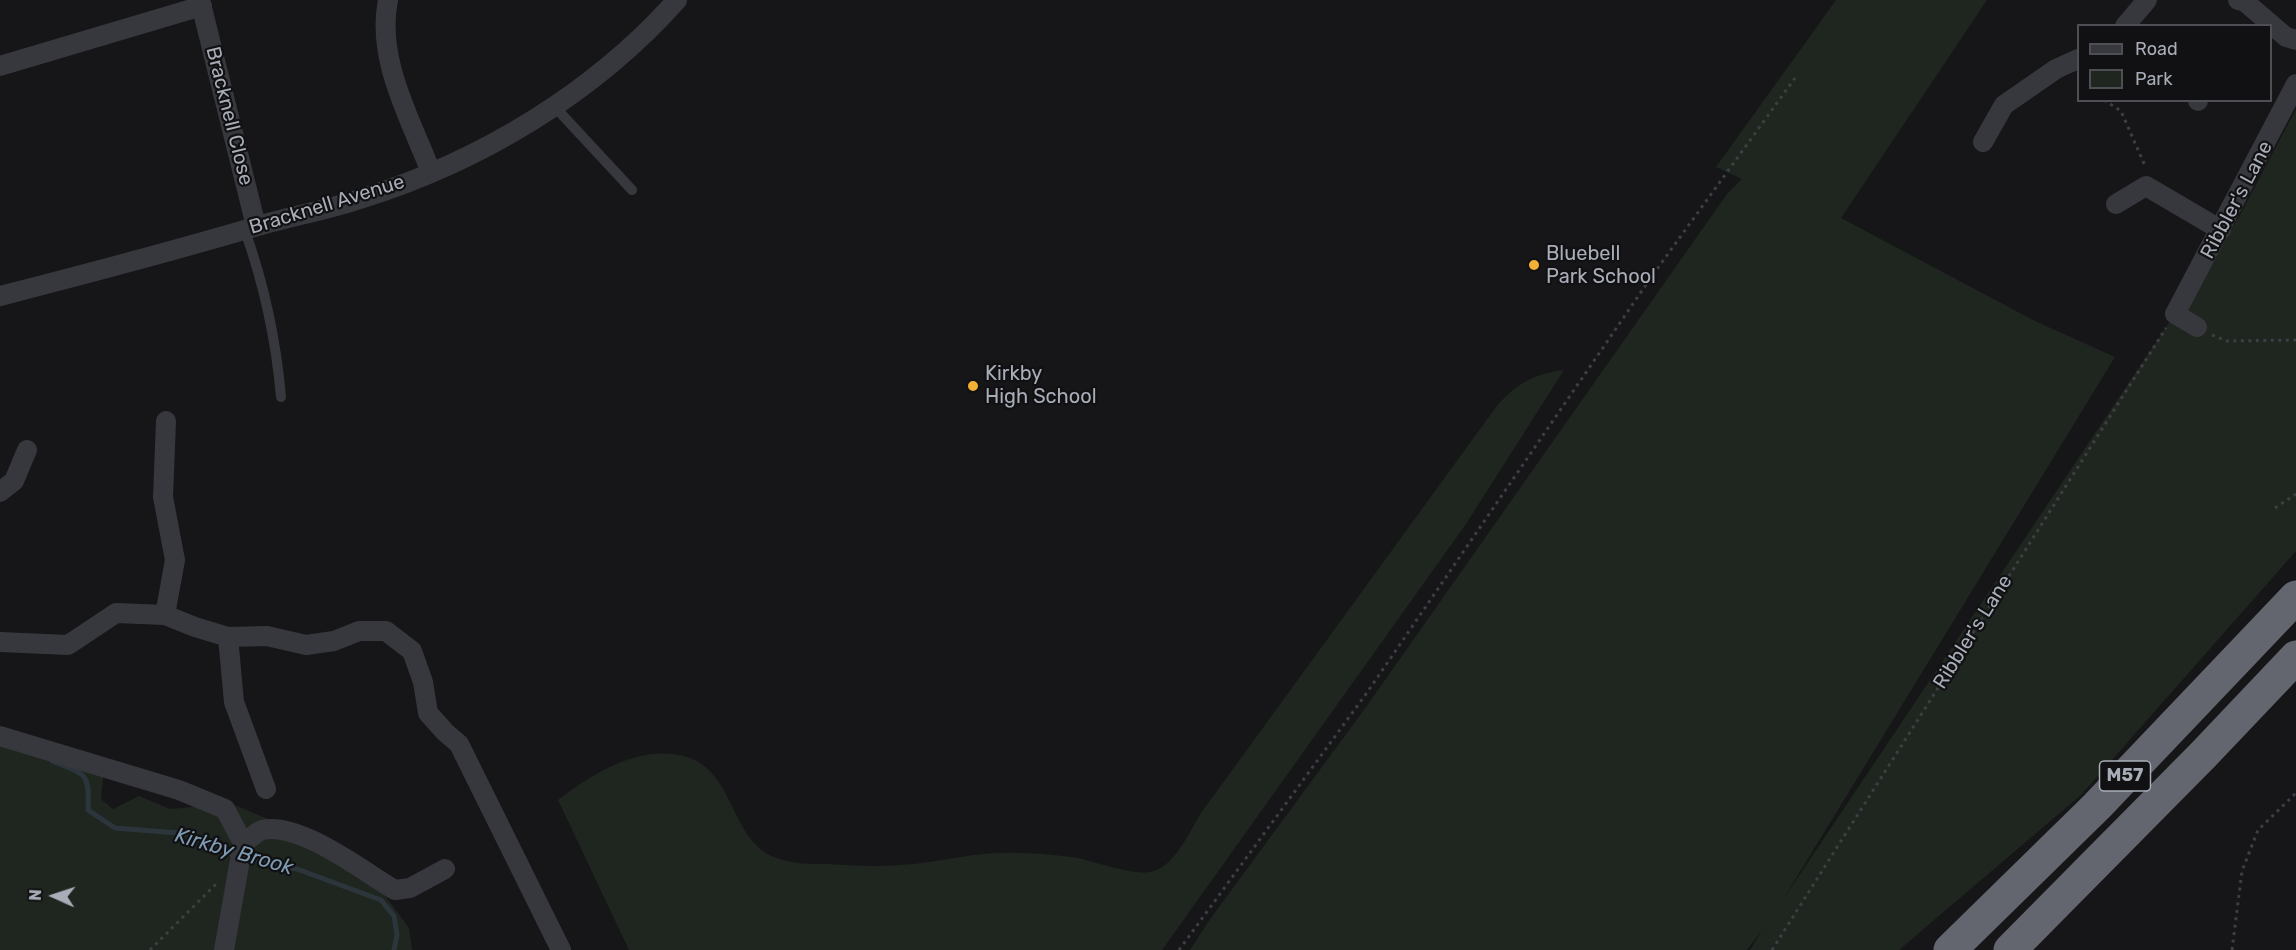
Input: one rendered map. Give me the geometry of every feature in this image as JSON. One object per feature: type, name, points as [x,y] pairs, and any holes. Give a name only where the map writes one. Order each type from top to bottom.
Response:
[{"type":"highway","name":"M57","points":[[1950,950],[2097,806],[2296,597]]},
{"type":"highway","name":"M57","points":[[2010,950],[2203,755],[2296,657]]},
{"type":"street","points":[[388,0],[385,33],[388,55],[431,172]]},
{"type":"street","name":"Bracknell Avenue","points":[[0,296],[363,198],[431,172],[479,150],[571,96],[619,57],[677,0]]},
{"type":"street","points":[[2127,24],[2146,0]]},
{"type":"street","points":[[2238,0],[2245,2],[2271,24]]},
{"type":"street","name":"Bracknell Close","points":[[0,66],[201,3],[251,228]]},
{"type":"street","points":[[2272,25],[2286,37],[2296,40]]},
{"type":"street","points":[[1983,142],[2004,105],[2056,69],[2077,60]]},
{"type":"street","name":"Ribbler's Lane","points":[[2175,314],[2296,84]]},
{"type":"street","points":[[2116,204],[2146,186],[2221,230]]},
{"type":"street","points":[[2175,314],[2197,327]]},
{"type":"street","points":[[165,615],[175,560],[163,497],[166,421]]},
{"type":"street","points":[[0,492],[14,481],[27,450]]},
{"type":"street","points":[[0,642],[68,645],[116,614],[165,615],[228,637],[267,636],[306,645],[334,641],[359,631],[386,631],[412,651],[423,681],[428,713],[444,732],[459,744],[561,950]]},
{"type":"street","points":[[228,637],[234,702],[266,789]]},
{"type":"street","points":[[0,736],[179,790],[225,809],[243,843],[224,950]]},
{"type":"street","points":[[243,843],[262,830],[287,831],[320,843],[395,890],[410,888],[445,869]]},
{"type":"lane","points":[[554,106],[632,190]]},
{"type":"lane","points":[[251,228],[256,262],[278,358],[281,397]]},
{"type":"path","points":[[1179,950],[1366,694],[1652,276],[1795,78]]},
{"type":"path","points":[[2107,102],[2121,111],[2146,168],[2146,186]]},
{"type":"path","name":"Ribbler's Lane","points":[[1772,950],[2175,314]]},
{"type":"path","points":[[2197,327],[2227,341],[2296,340]]},
{"type":"path","points":[[2275,508],[2296,494]]},
{"type":"path","points":[[2232,950],[2242,871],[2258,830],[2296,793]]},
{"type":"path","points":[[150,950],[216,884],[237,870]]},
{"type":"green space","points":[[1836,0],[1987,0],[1841,218],[2035,321],[2115,357],[1784,898],[2207,266],[2240,215],[2296,109],[2296,551],[2082,794],[1899,950],[1750,950],[1762,930],[1747,950],[1190,950],[1208,922],[1366,707],[1727,194],[1742,179],[1716,167]]},
{"type":"green space","points":[[1564,370],[1466,524],[1162,950],[629,950],[558,800],[616,764],[649,755],[683,756],[700,763],[713,774],[723,788],[748,835],[759,848],[786,861],[807,864],[892,866],[1005,853],[1072,857],[1127,871],[1157,870],[1177,853],[1201,813],[1496,407],[1526,381],[1543,374]]},
{"type":"green space","points":[[0,736],[104,768],[101,799],[113,809],[139,796],[170,809],[215,805],[213,796],[356,856],[409,928],[412,950],[0,950]]},
{"type":"waterway","name":"Kirkby Brook","points":[[52,761],[83,776],[88,788],[88,810],[115,828],[190,834],[236,856]]},
{"type":"waterway","name":"Kirkby Brook","points":[[245,858],[297,869],[381,900],[394,916],[397,935],[394,950]]},
{"type":"place","name":"Bluebell Park School","points":[[1534,265]]},
{"type":"place","name":"Kirkby High School","points":[[973,386]]}]
